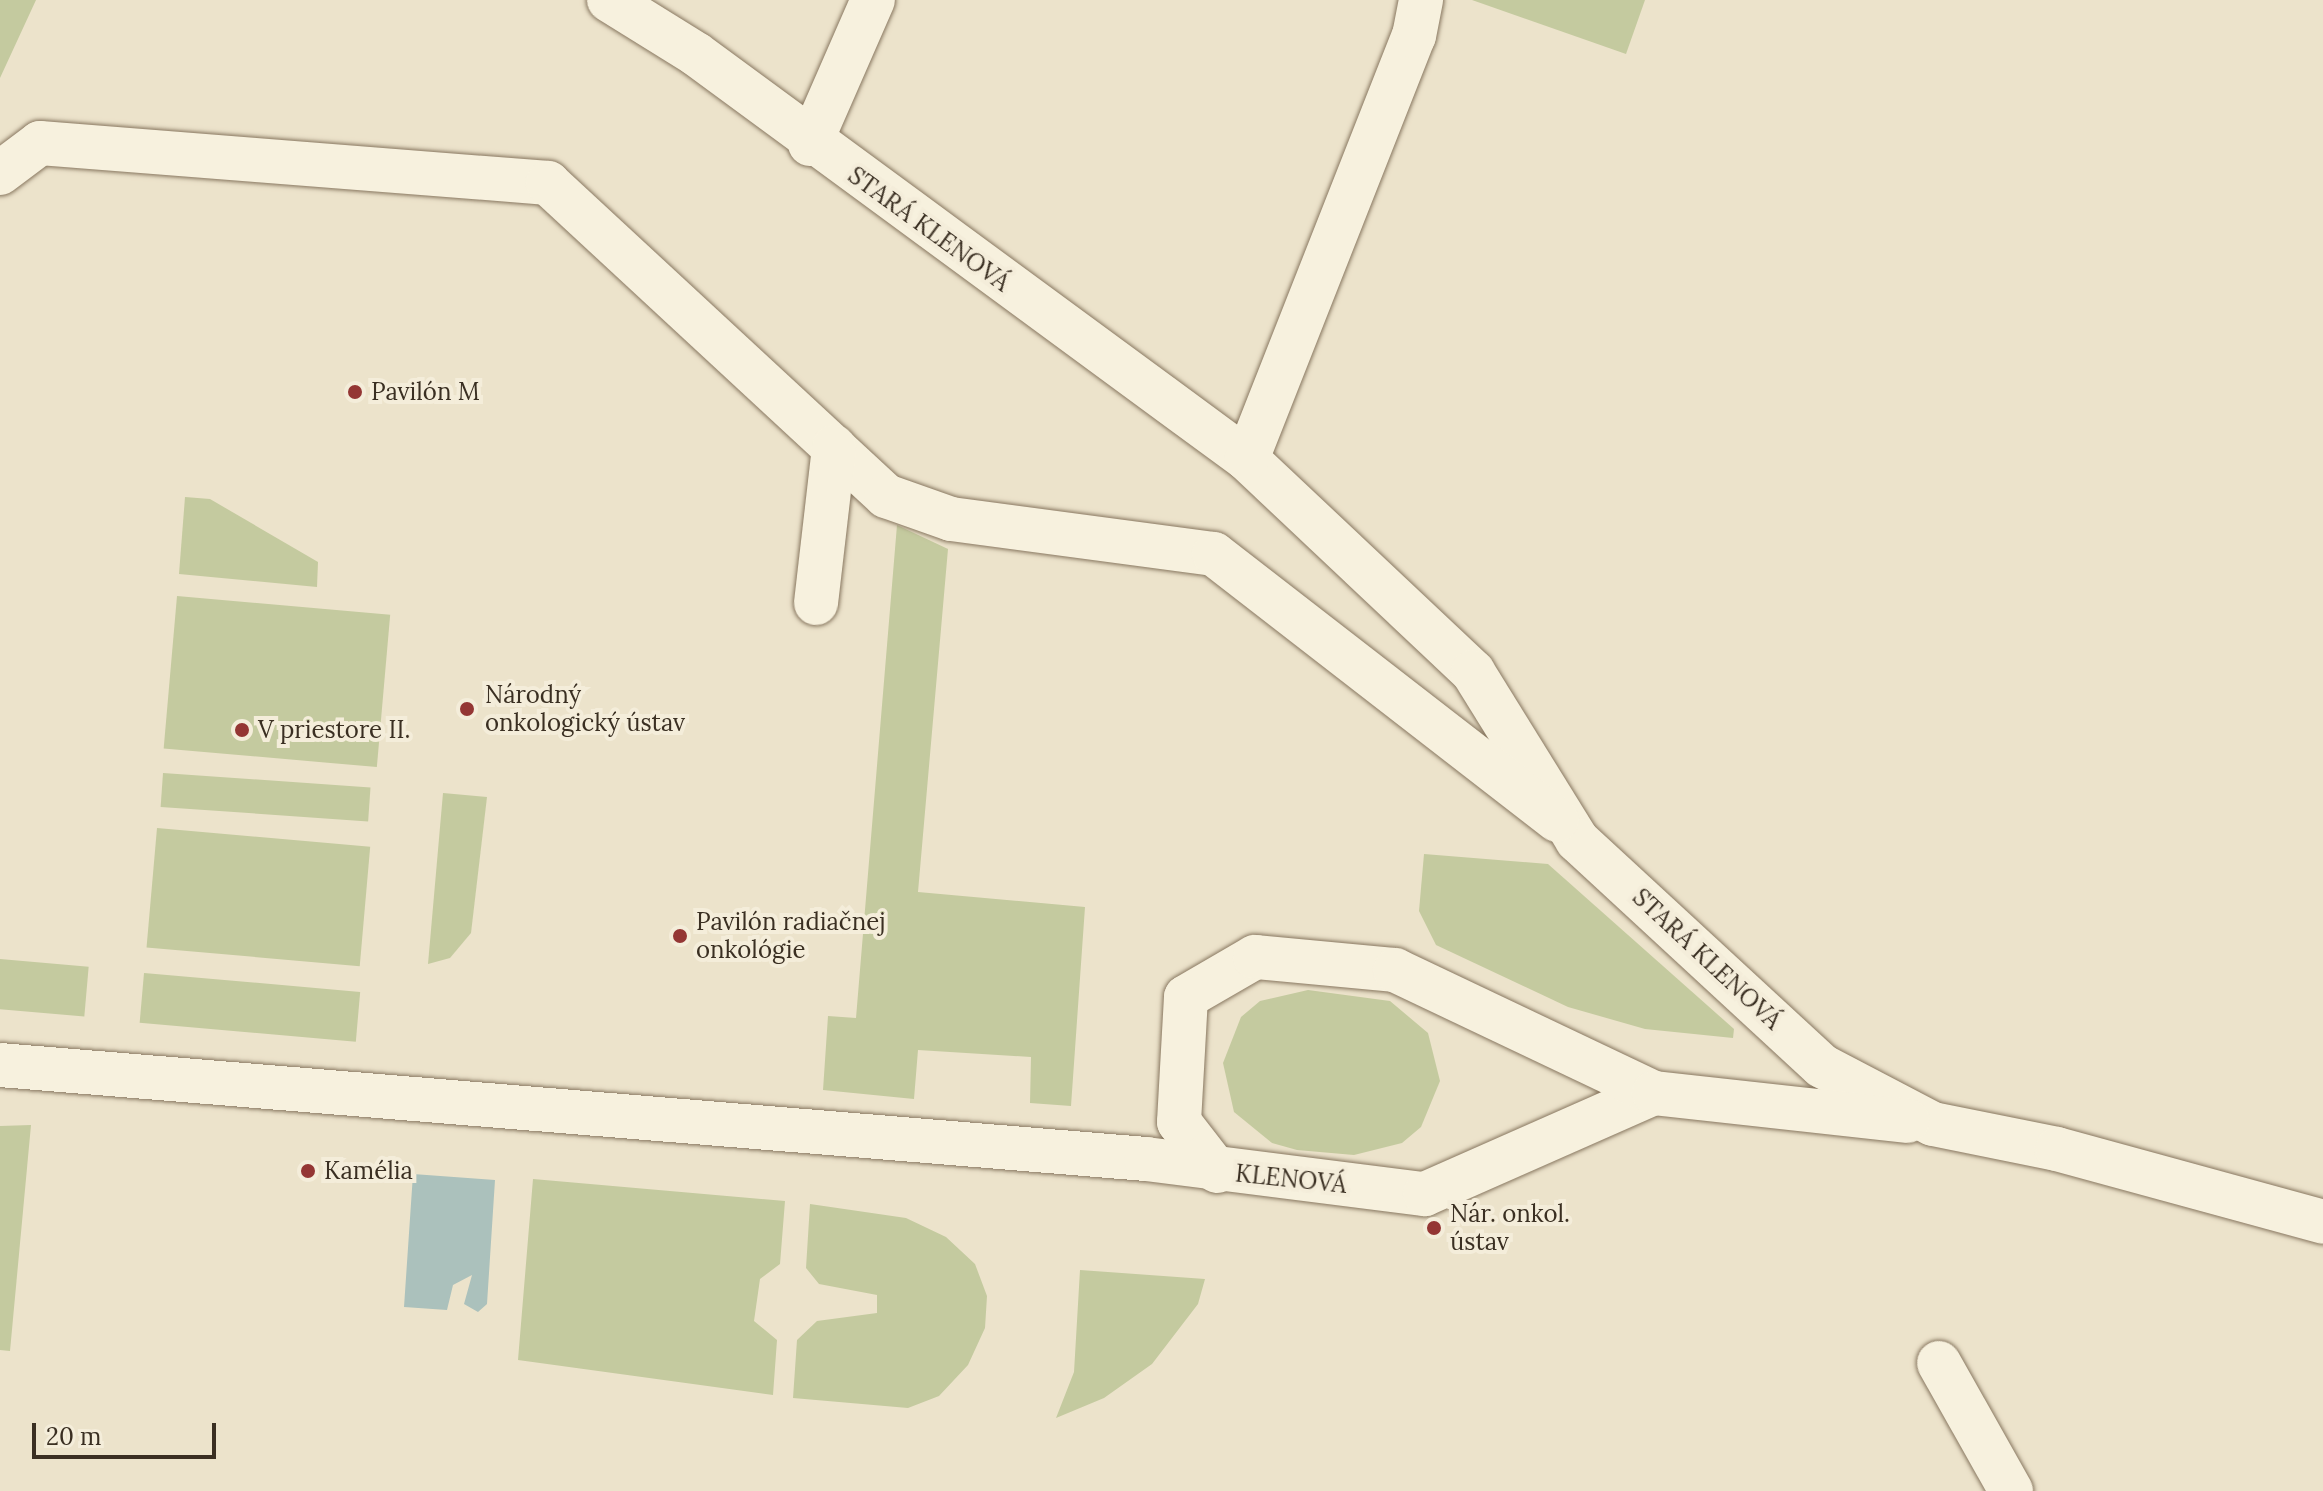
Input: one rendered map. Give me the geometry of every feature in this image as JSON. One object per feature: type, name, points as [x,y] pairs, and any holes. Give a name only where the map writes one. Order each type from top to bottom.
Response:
[{"type":"street","name":"STARÁ KLENOVÁ","points":[[609,0],[696,54],[810,144],[1247,459],[1473,672],[1561,822],[1822,1066],[1933,1124],[2072,1152],[2323,1222]]},
{"type":"street","points":[[810,144],[873,0]]},
{"type":"street","points":[[1247,459],[1414,36],[1421,0]]},
{"type":"street","points":[[0,173],[40,143],[548,183],[886,496],[951,519],[1214,554],[1561,822]]},
{"type":"street","points":[[816,603],[834,447]]},
{"type":"street","name":"KLENOVÁ","points":[[1654,1093],[1425,1194],[1217,1171],[1179,1122],[1186,997],[1255,957],[1395,970],[1654,1093],[1933,1124]]},
{"type":"street","points":[[0,1065],[1146,1159],[1217,1171]]},
{"type":"street","points":[[1939,1363],[2011,1491]]},
{"type":"green space","points":[[0,0],[36,0],[0,78]]},
{"type":"green space","points":[[1472,0],[1645,0],[1626,54]]},
{"type":"green space","points":[[185,497],[210,499],[318,562],[317,587],[179,574]]},
{"type":"green space","points":[[897,525],[948,549],[918,892],[1085,907],[1071,1106],[1030,1103],[1031,1057],[918,1050],[914,1099],[823,1090],[828,1016],[856,1018]]},
{"type":"green space","points":[[177,596],[390,615],[377,767],[164,748]]},
{"type":"green space","points":[[163,773],[370,788],[368,821],[161,807]]},
{"type":"green space","points":[[443,793],[487,797],[471,933],[450,958],[428,964]]},
{"type":"green space","points":[[157,828],[370,847],[360,966],[147,948]]},
{"type":"green space","points":[[1424,854],[1548,864],[1734,1029],[1733,1038],[1645,1029],[1568,1007],[1436,945],[1419,911]]},
{"type":"green space","points":[[0,959],[89,967],[84,1017],[0,1009]]},
{"type":"green space","points":[[144,973],[360,992],[356,1042],[140,1023]]},
{"type":"green space","points":[[1308,990],[1390,1001],[1428,1033],[1440,1081],[1421,1127],[1402,1143],[1354,1155],[1297,1150],[1272,1143],[1234,1112],[1223,1063],[1241,1017],[1260,1001]]},
{"type":"green space","points":[[31,1125],[10,1351],[0,1350],[0,1126]]},
{"type":"green space","points":[[533,1179],[785,1201],[780,1264],[760,1279],[754,1321],[777,1340],[773,1395],[518,1360]]},
{"type":"green space","points":[[810,1204],[906,1218],[946,1237],[975,1264],[987,1296],[985,1328],[968,1365],[939,1396],[908,1408],[793,1398],[797,1340],[817,1321],[877,1313],[877,1295],[819,1284],[806,1268]]},
{"type":"green space","points":[[1080,1270],[1205,1279],[1198,1304],[1152,1364],[1104,1398],[1056,1418],[1074,1372]]},
{"type":"water","points":[[413,1174],[495,1180],[487,1304],[478,1312],[464,1304],[472,1275],[453,1285],[447,1310],[404,1307]]},
{"type":"place","name":"Pavilón M","points":[[355,392]]},
{"type":"place","name":"Národný onkologický ústav","points":[[467,709]]},
{"type":"place","name":"V priestore II.","points":[[242,730]]},
{"type":"place","name":"Pavilón radiačnej onkológie","points":[[680,936]]},
{"type":"place","name":"Kamélia","points":[[308,1171]]},
{"type":"place","name":"Nár. onkol. ústav","points":[[1434,1228]]}]
